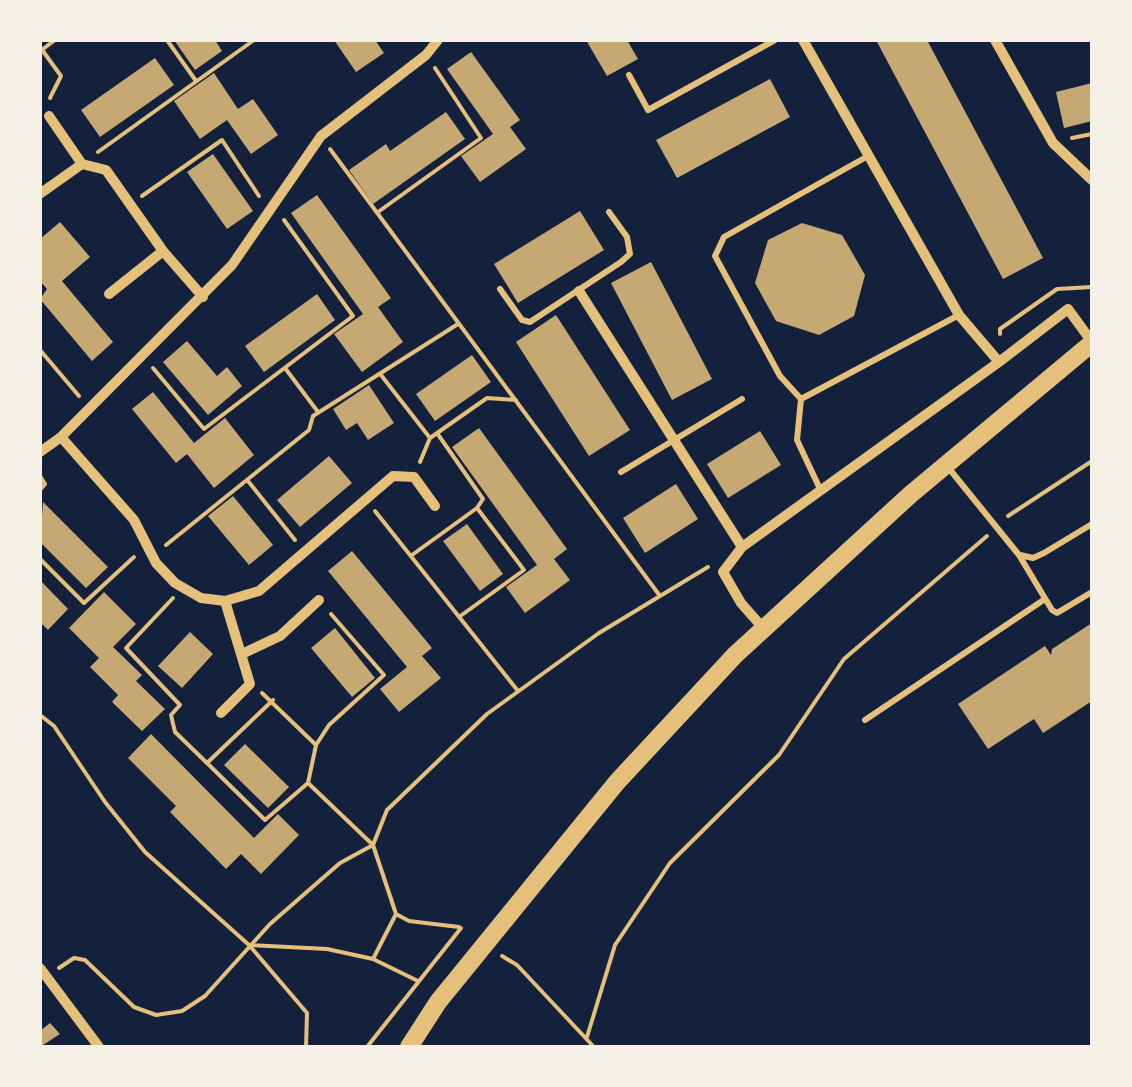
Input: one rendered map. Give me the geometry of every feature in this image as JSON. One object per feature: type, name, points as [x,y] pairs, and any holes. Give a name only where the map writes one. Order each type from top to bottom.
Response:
[{"type":"main road","points":[[417,1043],[438,1002],[617,782],[763,628],[1092,342]]},
{"type":"street","points":[[40,452],[61,437],[203,297],[254,238],[321,136],[426,56],[438,40]]},
{"type":"street","points":[[804,40],[959,315],[999,362]]},
{"type":"street","points":[[994,40],[1054,143],[1092,180]]},
{"type":"street","points":[[47,113],[82,164],[106,170],[162,251],[203,297]]},
{"type":"street","points":[[41,193],[82,164]]},
{"type":"street","points":[[109,294],[162,251]]},
{"type":"street","points":[[579,291],[742,547]]},
{"type":"street","points":[[763,628],[741,604],[722,572],[742,547],[1068,309],[1092,342]]},
{"type":"street","points":[[61,437],[134,520],[152,553],[183,587],[201,598],[225,601],[259,591],[393,476],[414,477],[435,506]]},
{"type":"street","points":[[244,653],[280,636],[319,600]]},
{"type":"street","points":[[222,712],[250,684],[244,653],[225,601]]},
{"type":"street","points":[[44,972],[99,1047]]},
{"type":"lane","points":[[629,74],[648,110],[775,40]]},
{"type":"lane","points":[[802,399],[780,376],[715,256],[724,237],[870,156]]},
{"type":"lane","points":[[500,288],[522,320],[530,322],[579,291],[630,254],[627,237],[609,212]]},
{"type":"lane","points":[[802,399],[959,315]]},
{"type":"lane","points":[[621,472],[742,399]]},
{"type":"lane","points":[[802,399],[796,440],[820,489]]},
{"type":"lane","points":[[946,465],[1019,555],[1057,613],[1092,592]]},
{"type":"lane","points":[[1019,555],[1033,558],[1092,524]]},
{"type":"lane","points":[[864,720],[1045,599]]},
{"type":"path","points":[[47,113],[61,76],[41,48],[55,40]]},
{"type":"path","points":[[167,40],[196,81]]},
{"type":"path","points":[[82,164],[254,40]]},
{"type":"path","points":[[378,212],[481,138],[426,56]]},
{"type":"path","points":[[321,136],[660,596]]},
{"type":"path","points":[[130,205],[222,140],[263,202],[273,208],[354,316],[204,429],[142,356]]},
{"type":"path","points":[[40,559],[84,603],[130,558],[152,553],[172,542],[310,430],[318,412],[459,324]]},
{"type":"path","points":[[40,350],[89,409]]},
{"type":"path","points":[[285,368],[318,412]]},
{"type":"path","points":[[381,374],[430,438]]},
{"type":"path","points":[[414,477],[430,438],[488,398],[516,400]]},
{"type":"path","points":[[410,556],[477,508],[483,499],[437,433]]},
{"type":"path","points":[[587,1038],[616,946],[670,863],[779,756],[844,659],[1016,509],[1092,462]]},
{"type":"path","points":[[40,476],[45,484],[40,490]]},
{"type":"path","points":[[246,480],[304,552]]},
{"type":"path","points":[[366,499],[518,691]]},
{"type":"path","points":[[459,617],[524,570],[477,508]]},
{"type":"path","points":[[44,972],[74,958],[86,960],[134,1007],[156,1015],[182,1012],[205,996],[249,945],[340,863],[373,846],[387,810],[487,714],[598,633],[742,547]]},
{"type":"path","points":[[183,587],[126,648],[180,705],[171,715],[175,732],[265,820],[308,783],[316,745],[329,726],[384,675],[319,600]]},
{"type":"path","points":[[250,684],[272,700],[316,745]]},
{"type":"path","points":[[207,763],[272,700]]},
{"type":"path","points":[[40,715],[54,726],[145,852],[249,945],[307,1013],[306,1047]]},
{"type":"path","points":[[308,783],[373,846],[396,914],[409,922],[461,928],[472,934]]},
{"type":"path","points":[[373,959],[396,914]]},
{"type":"path","points":[[366,1047],[461,928]]},
{"type":"path","points":[[249,945],[327,949],[373,959],[419,982]]},
{"type":"path","points":[[498,953],[594,1047]]},
{"type":"building","points":[[174,40],[215,40],[222,51],[195,70]]},
{"type":"building","points":[[334,40],[375,40],[384,53],[356,72]]},
{"type":"building","points":[[586,40],[627,40],[638,59],[607,76]]},
{"type":"building","points":[[876,40],[927,40],[1043,258],[1003,279]]},
{"type":"building","points":[[471,52],[520,120],[510,127],[526,149],[480,182],[461,156],[493,134],[447,69]]},
{"type":"building","points":[[155,58],[174,85],[100,137],[81,110]]},
{"type":"building","points":[[214,73],[238,109],[253,99],[278,135],[251,154],[227,120],[200,139],[174,101]]},
{"type":"building","points":[[770,79],[790,117],[677,178],[656,140]]},
{"type":"building","points":[[1092,83],[1092,121],[1064,128],[1056,92]]},
{"type":"building","points":[[446,112],[465,139],[373,204],[349,170],[386,144],[390,151]]},
{"type":"building","points":[[213,154],[253,211],[227,229],[187,172]]},
{"type":"building","points":[[317,195],[391,298],[378,307],[403,342],[362,372],[334,334],[363,314],[291,213]]},
{"type":"building","points":[[580,211],[604,250],[518,303],[494,264]]},
{"type":"building","points":[[60,222],[90,257],[62,281],[113,342],[92,361],[40,299],[47,289],[40,281],[40,239]]},
{"type":"building","points":[[802,223],[842,235],[865,275],[854,316],[819,335],[776,321],[755,283],[768,240]]},
{"type":"building","points":[[651,262],[712,379],[672,400],[611,283]]},
{"type":"building","points":[[317,294],[335,320],[264,372],[245,346]]},
{"type":"building","points":[[556,315],[630,430],[589,456],[516,342]]},
{"type":"building","points":[[187,341],[217,376],[227,367],[242,386],[208,415],[163,362]]},
{"type":"building","points":[[472,355],[491,382],[435,421],[416,394]]},
{"type":"building","points":[[369,385],[394,423],[368,440],[357,423],[346,430],[333,409]]},
{"type":"building","points":[[153,392],[194,443],[225,418],[254,455],[214,488],[187,454],[176,463],[132,409]]},
{"type":"building","points":[[479,428],[567,549],[554,559],[570,580],[525,613],[506,587],[537,565],[452,447]]},
{"type":"building","points":[[760,431],[781,465],[728,498],[707,464]]},
{"type":"building","points":[[329,456],[352,483],[300,527],[277,500]]},
{"type":"building","points":[[676,484],[698,519],[645,553],[623,518]]},
{"type":"building","points":[[233,496],[273,545],[249,565],[208,516]]},
{"type":"building","points":[[43,502],[108,567],[86,588],[40,542]]},
{"type":"building","points":[[467,524],[503,574],[480,591],[443,541]]},
{"type":"building","points":[[352,551],[432,648],[422,656],[441,678],[399,712],[380,689],[407,667],[328,571]]},
{"type":"building","points":[[40,580],[68,609],[48,630],[40,622]]},
{"type":"building","points":[[104,592],[136,624],[113,647],[142,675],[136,681],[165,709],[142,731],[112,702],[118,695],[90,667],[99,658],[69,628]]},
{"type":"building","points":[[1092,623],[1092,701],[1043,733],[1034,719],[988,749],[958,704],[1045,646],[1051,655],[1052,649]]},
{"type":"building","points":[[335,628],[375,678],[352,697],[311,648]]},
{"type":"building","points":[[190,632],[213,654],[182,688],[158,666]]},
{"type":"building","points":[[151,734],[254,838],[278,814],[299,835],[261,874],[241,854],[226,869],[170,812],[176,806],[128,758]]},
{"type":"building","points":[[245,744],[289,787],[268,808],[224,765]]},
{"type":"building","points":[[50,1023],[60,1034],[40,1047],[40,1031]]}]
